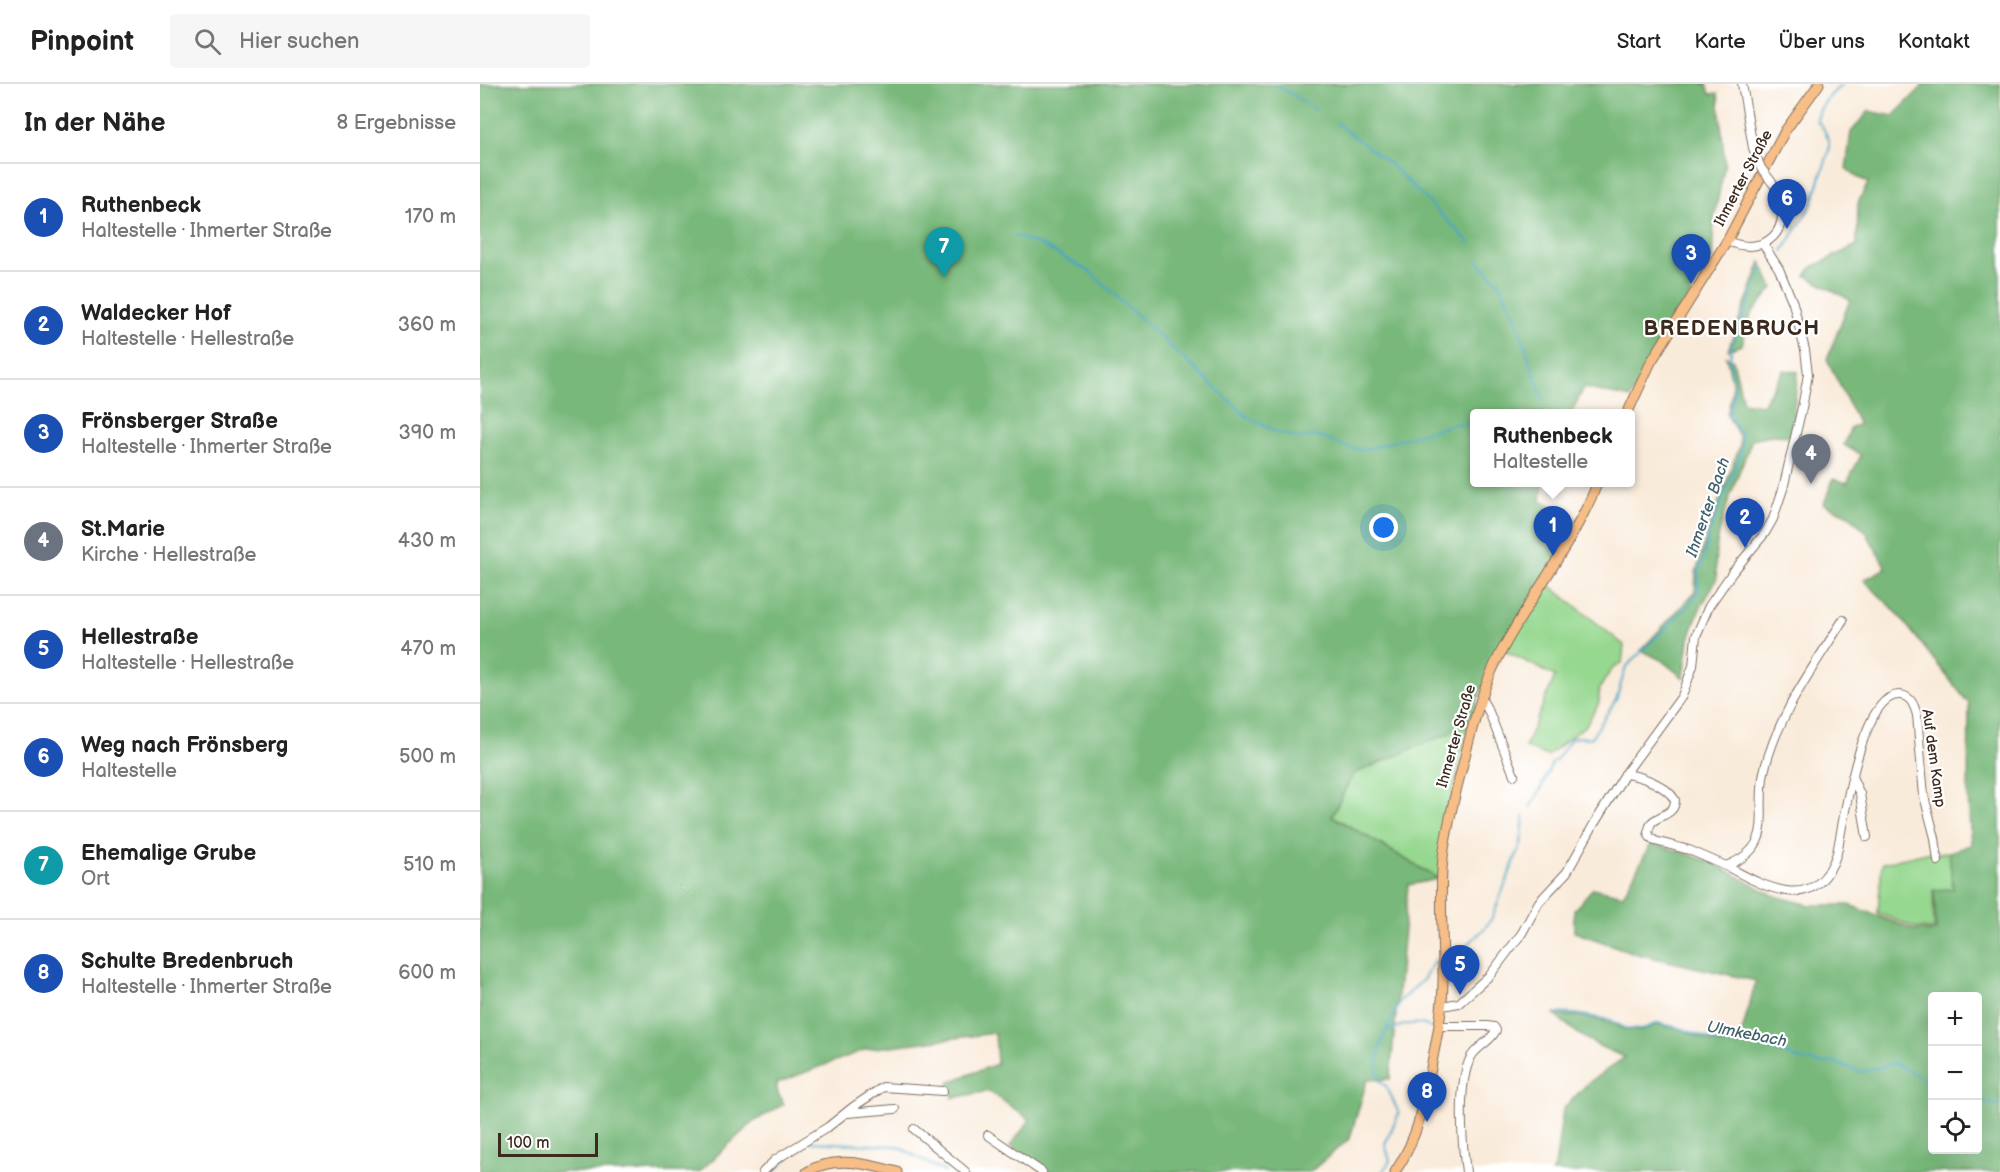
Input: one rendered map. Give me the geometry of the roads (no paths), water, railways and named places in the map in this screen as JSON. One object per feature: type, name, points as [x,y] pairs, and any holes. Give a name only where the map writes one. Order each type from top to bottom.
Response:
[{"type":"main road","name":"Ihmerter Straße","points":[[1629,409],[1651,362],[1727,241],[1785,131],[1819,84]]},
{"type":"main road","name":"Ihmerter Straße","points":[[1395,1172],[1412,1143],[1420,1118],[1439,1026],[1443,972],[1441,905],[1443,859],[1456,788],[1475,713],[1500,654],[1575,533],[1596,487]]},
{"type":"main road","points":[[807,1172],[825,1164],[840,1162],[858,1163],[897,1172]]},
{"type":"street","points":[[1727,241],[1747,246],[1763,244],[1777,233],[1782,220],[1783,207],[1777,189],[1761,168],[1753,148],[1742,84]]},
{"type":"street","points":[[1442,1006],[1463,1000],[1490,975],[1508,954],[1539,902],[1568,872],[1625,774],[1682,696],[1691,675],[1696,636],[1704,616],[1722,585],[1769,528],[1783,489],[1807,387],[1807,364],[1800,325],[1793,303],[1779,269],[1763,244]]},
{"type":"street","points":[[1726,866],[1744,857],[1758,843],[1763,782],[1772,747],[1797,694],[1843,620]]},
{"type":"street","name":"Auf dem Kamp","points":[[1625,774],[1639,776],[1650,781],[1668,792],[1675,800],[1672,811],[1651,822],[1648,832],[1652,840],[1689,850],[1780,891],[1800,891],[1816,885],[1826,875],[1835,860],[1859,751],[1879,708],[1891,697],[1901,695],[1910,699],[1917,715],[1924,796],[1935,838],[1938,861]]},
{"type":"street","points":[[1481,698],[1490,712],[1514,775]]},
{"type":"street","points":[[1852,777],[1860,794],[1867,837]]},
{"type":"street","points":[[1439,1026],[1487,1026],[1494,1027],[1496,1030],[1493,1036],[1474,1053],[1466,1071],[1461,1125],[1467,1172]]},
{"type":"street","points":[[763,1172],[775,1160],[828,1127],[883,1087],[943,1091]]},
{"type":"street","points":[[848,1113],[895,1109]]},
{"type":"street","points":[[914,1129],[966,1172]]},
{"type":"street","points":[[988,1135],[1042,1172]]},
{"type":"waterway","points":[[1276,84],[1316,110]]},
{"type":"waterway","name":"Ihmerter Bach","points":[[1783,251],[1812,204],[1829,151],[1829,140],[1817,121],[1820,110],[1842,84]]},
{"type":"waterway","points":[[1336,123],[1390,164],[1470,243]]},
{"type":"waterway","points":[[1015,236],[1041,245],[1090,272],[1246,416],[1276,432],[1298,438],[1317,436],[1350,448],[1363,450],[1455,424],[1470,424]]},
{"type":"waterway","points":[[1477,260],[1500,284],[1514,313],[1543,400]]},
{"type":"waterway","name":"Ihmerter Bach","points":[[1530,807],[1552,763],[1571,739],[1591,738],[1616,700],[1626,667],[1689,605],[1698,592],[1698,573],[1708,537],[1741,453],[1741,434],[1729,417],[1735,387],[1731,374],[1732,344],[1763,267]]},
{"type":"waterway","name":"Ihmerter Bach","points":[[1466,946],[1492,918],[1521,844],[1524,816]]},
{"type":"waterway","name":"Ihmerter Bach","points":[[1382,1172],[1390,1161],[1385,1144],[1399,1113],[1386,1086],[1379,1080],[1377,1068],[1379,1049],[1400,1001],[1423,980],[1435,960]]},
{"type":"waterway","name":"Ulmkebach","points":[[1554,1013],[1611,1020],[1626,1029],[1641,1030],[1658,1023],[1683,1029],[1715,1041],[1768,1048],[1798,1059],[1822,1064],[1834,1062],[1861,1072],[1895,1063],[1928,1082]]},
{"type":"waterway","points":[[1386,1031],[1414,1024],[1431,1028]]},
{"type":"waterway","name":"Ulmkebach","points":[[1982,1098],[1987,1103],[2000,1106]]},
{"type":"waterway","points":[[811,1142],[897,1146],[945,1172]]},
{"type":"waterway","points":[[774,1172],[788,1157],[803,1147]]},
{"type":"place","name":"Weg nach Frönsberg","points":[[1787,229]]},
{"type":"place","name":"Ehemalige Grube","points":[[944,277]]},
{"type":"place","name":"Frönsberger Straße","points":[[1691,284]]},
{"type":"place","name":"St.Marie","points":[[1811,484]]},
{"type":"place","name":"Waldecker Hof","points":[[1745,548]]},
{"type":"place","name":"Ruthenbeck","points":[[1553,556]]},
{"type":"place","name":"Hellestraße","points":[[1460,995]]},
{"type":"place","name":"Schulte Bredenbruch","points":[[1427,1122]]},
{"type":"district","name":"BREDENBRUCH","points":[[1732,328]]}]
